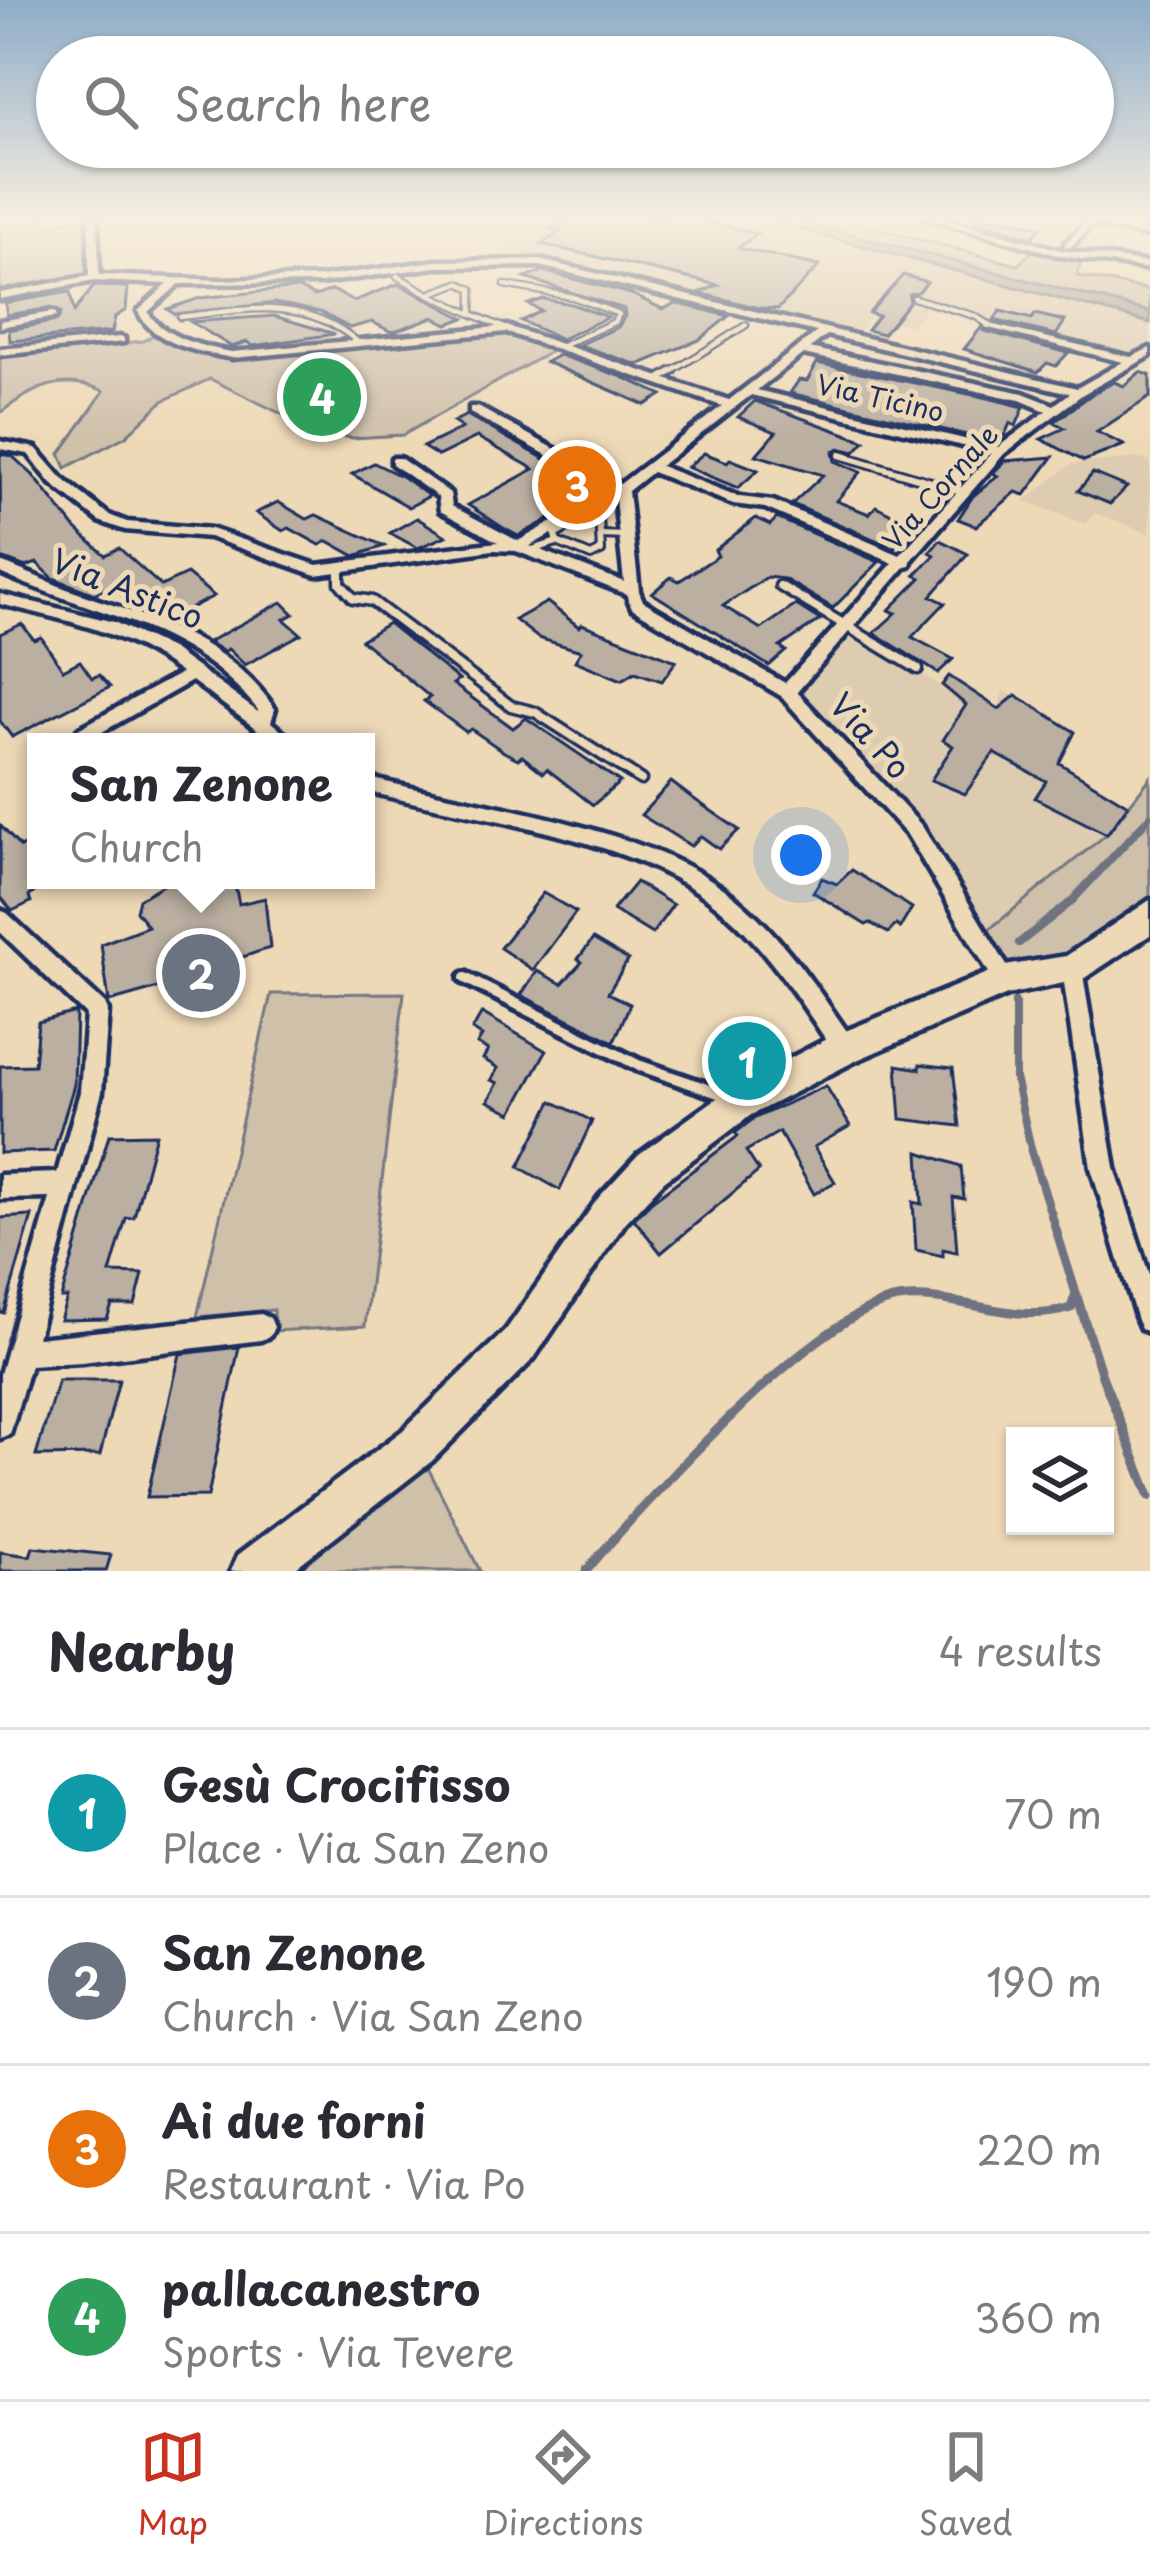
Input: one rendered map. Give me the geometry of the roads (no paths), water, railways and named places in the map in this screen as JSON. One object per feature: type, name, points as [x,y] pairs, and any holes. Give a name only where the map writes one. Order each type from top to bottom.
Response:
[{"type":"street","points":[[165,291],[143,311],[148,322],[194,348],[232,355],[507,329],[729,404]]},
{"type":"street","points":[[657,291],[1079,392]]},
{"type":"street","points":[[0,324],[52,315]]},
{"type":"street","points":[[989,325],[1133,361]]},
{"type":"street","name":"Via Po","points":[[0,446],[32,451],[57,482],[104,518],[125,526],[211,533],[316,570],[493,546],[524,549],[621,490],[824,332]]},
{"type":"street","points":[[0,352],[120,340]]},
{"type":"street","points":[[802,350],[1001,392],[1055,410]]},
{"type":"street","name":"Via Cornale","points":[[787,692],[1000,452],[1079,392],[1150,351]]},
{"type":"street","name":"Via Ticino","points":[[749,391],[1000,452]]},
{"type":"street","points":[[474,410],[621,490],[632,591]]},
{"type":"street","name":"Via Po","points":[[396,461],[445,496],[445,508],[524,549],[632,591],[638,604],[787,692],[916,832],[1005,981]]},
{"type":"street","points":[[650,467],[738,501],[768,505],[905,563]]},
{"type":"street","name":"Via Astico","points":[[0,567],[61,594],[158,626],[201,650],[252,685],[267,709],[262,725]]},
{"type":"street","points":[[0,599],[109,626],[195,672],[273,733]]},
{"type":"street","points":[[86,733],[195,672]]},
{"type":"street","points":[[375,786],[623,849],[715,893],[775,955],[844,1048]]},
{"type":"street","points":[[254,1571],[432,1431],[520,1344],[612,1210],[638,1182],[739,1103],[844,1048],[1005,981],[1072,969],[1135,930],[1150,913]]},
{"type":"street","points":[[0,920],[97,1011],[91,1092],[0,1424]]},
{"type":"street","points":[[1072,969],[1103,1168],[1150,1320]]},
{"type":"street","points":[[0,1187],[64,1185]]},
{"type":"street","points":[[22,1352],[92,1351],[187,1333],[260,1327]]},
{"type":"lane","points":[[424,291],[507,329]]},
{"type":"lane","points":[[429,294],[436,291]]},
{"type":"lane","points":[[472,291],[472,314]]},
{"type":"lane","points":[[541,291],[619,314],[614,322],[562,346]]},
{"type":"lane","points":[[914,298],[975,316],[989,325]]},
{"type":"lane","points":[[180,317],[295,305],[349,332],[359,343]]},
{"type":"lane","points":[[658,380],[746,325]]},
{"type":"lane","points":[[840,455],[965,492]]},
{"type":"lane","points":[[524,549],[557,542],[591,556],[601,551],[599,517],[590,515],[555,535],[557,542]]},
{"type":"lane","points":[[601,535],[626,536]]},
{"type":"lane","points":[[340,569],[340,583],[352,598],[372,601],[512,706],[535,712],[640,780]]},
{"type":"lane","points":[[780,586],[918,669]]},
{"type":"lane","points":[[465,978],[638,1065],[739,1103]]},
{"type":"waterway","points":[[1141,826],[1150,816]]},
{"type":"waterway","points":[[1019,943],[1071,902],[1144,823]]},
{"type":"waterway","points":[[1015,1002],[1015,1078],[1032,1153]]},
{"type":"waterway","points":[[1031,1150],[1102,1376],[1150,1496]]},
{"type":"waterway","points":[[586,1571],[732,1415],[823,1337],[864,1311],[898,1299],[920,1298],[1049,1313],[1071,1308],[1075,1296]]},
{"type":"place","name":"pallacanestro","points":[[322,397]]},
{"type":"place","name":"Ai due forni","points":[[577,485]]},
{"type":"place","name":"San Zenone","points":[[201,973]]},
{"type":"place","name":"Gesù Crocifisso","points":[[747,1061]]}]
